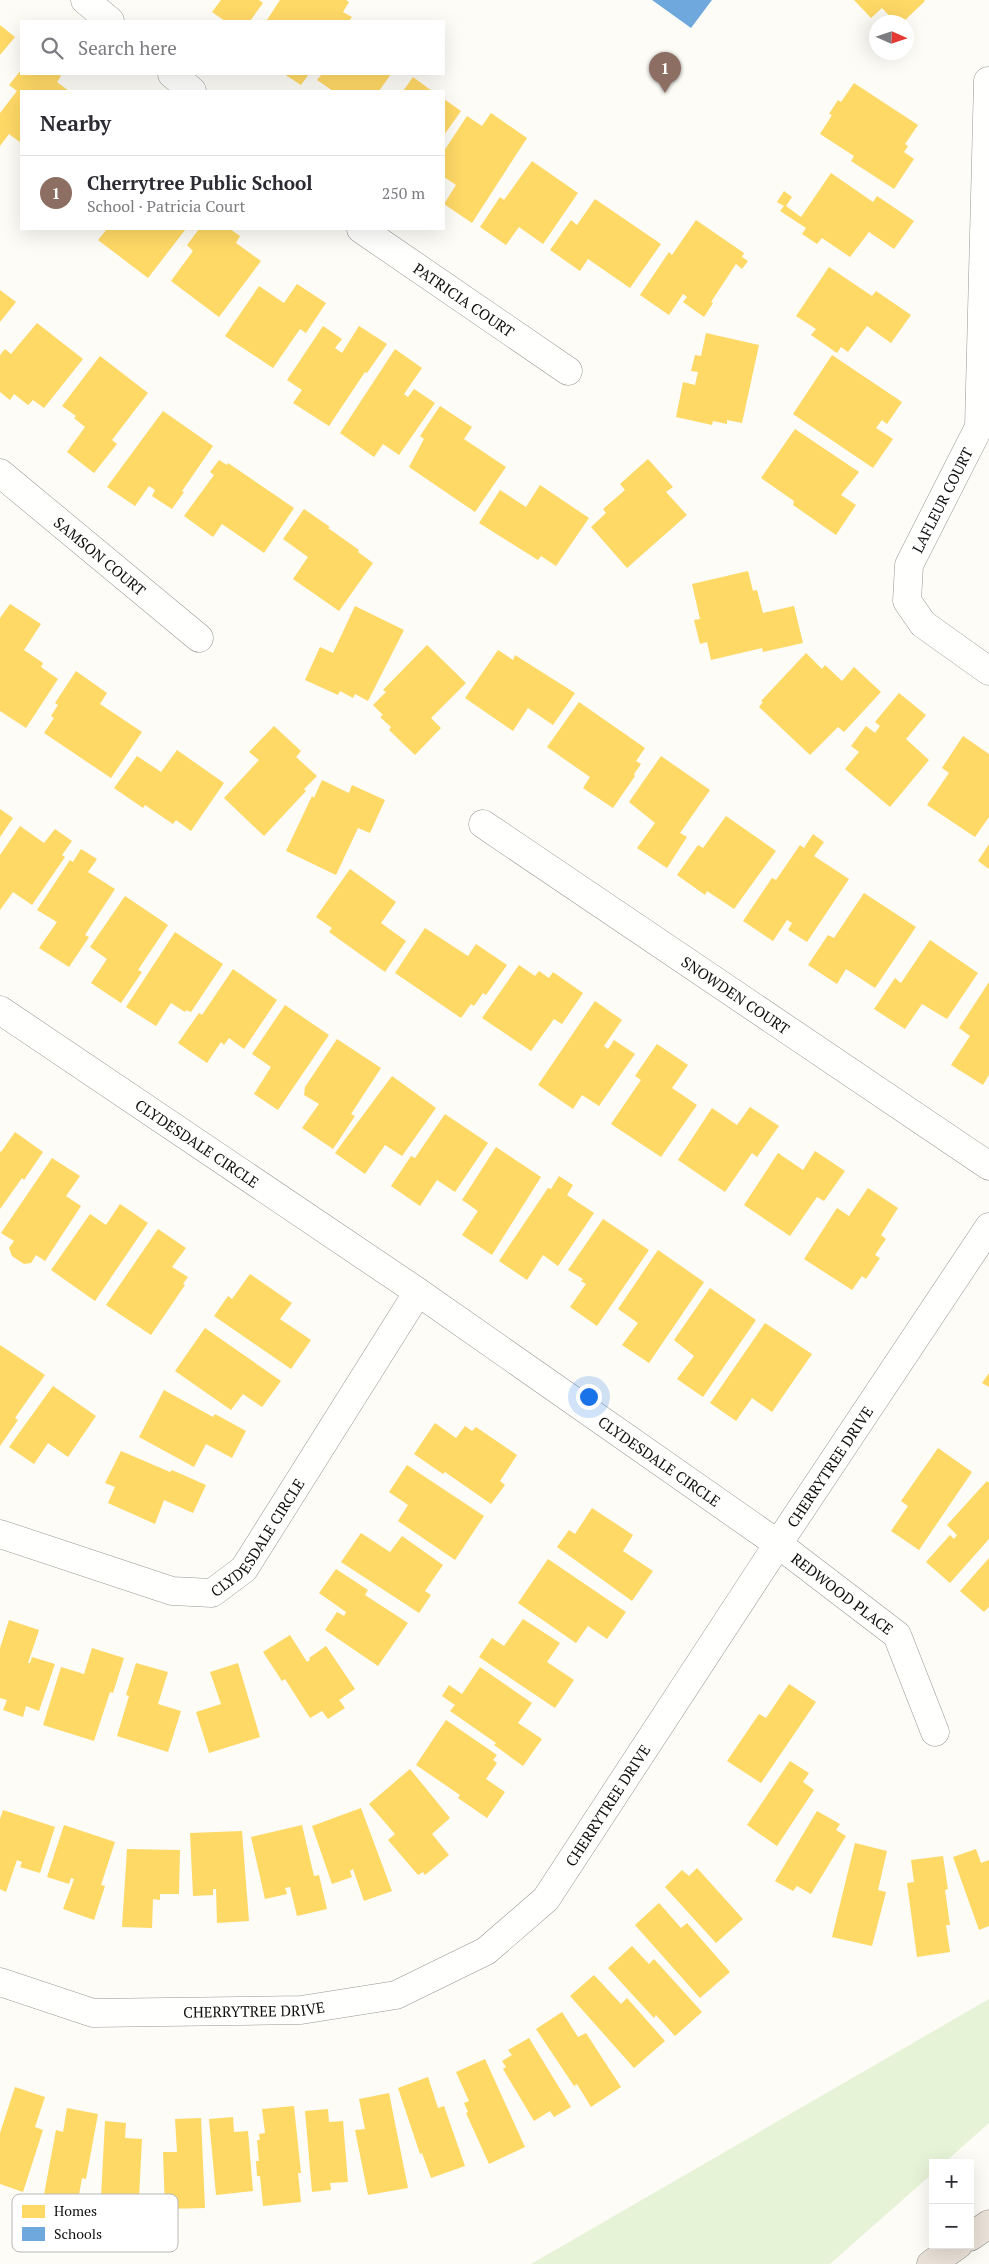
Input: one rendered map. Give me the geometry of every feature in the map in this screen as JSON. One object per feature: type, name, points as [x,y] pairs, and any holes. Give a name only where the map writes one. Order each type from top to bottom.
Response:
[{"type":"highway","points":[[974,2234],[989,2224]]},
{"type":"highway","points":[[931,2264],[952,2249]]},
{"type":"street","points":[[85,0],[109,20]]},
{"type":"street","points":[[173,75],[191,90]]},
{"type":"street","name":"LAFLEUR COURT","points":[[988,81],[979,427],[909,566],[907,601],[923,624],[989,671]]},
{"type":"street","name":"PATRICIA COURT","points":[[362,230],[568,371]]},
{"type":"street","name":"SAMSON COURT","points":[[0,473],[199,638]]},
{"type":"street","name":"SNOWDEN COURT","points":[[483,824],[989,1166]]},
{"type":"street","name":"CLYDESDALE CIRCLE","points":[[0,1010],[418,1292],[778,1544]]},
{"type":"street","name":"CHERRYTREE DRIVE","points":[[0,1982],[93,2013],[301,2010],[396,1995],[486,1951],[546,1899],[778,1544],[989,1227]]},
{"type":"street","name":"CLYDESDALE CIRCLE","points":[[0,1534],[172,1591],[212,1593],[244,1569],[418,1292]]},
{"type":"street","name":"REDWOOD PLACE","points":[[778,1544],[897,1635],[935,1732]]},
{"type":"green space","points":[[989,1999],[989,2123],[948,2159],[929,2159],[929,2177],[830,2264],[531,2264]]},
{"type":"building: Homes","points":[[221,0],[259,0],[263,3],[251,20],[224,20],[212,12]]},
{"type":"building: Homes","points":[[280,0],[346,0],[349,2],[343,12],[352,17],[350,20],[267,20]]},
{"type":"building: Homes","points":[[854,0],[925,1],[910,15],[888,15],[882,8],[874,15],[869,16]]},
{"type":"building: Homes","points":[[0,25],[15,37],[0,55]]},
{"type":"building: Homes","points":[[20,71],[20,75],[60,75],[61,76],[57,82],[68,90],[20,90],[20,142],[9,134],[0,146],[0,113],[17,91],[9,85]]},
{"type":"building: Homes","points":[[286,75],[308,75],[301,85]]},
{"type":"building: Homes","points":[[321,75],[390,75],[380,90],[332,90],[317,80]]},
{"type":"building: Homes","points":[[413,77],[431,90],[404,90]]},
{"type":"building: Homes","points":[[854,83],[918,125],[905,144],[908,146],[904,152],[914,159],[894,189],[851,161],[854,156],[820,134],[832,115],[829,114],[838,100],[841,102]]},
{"type":"building: Homes","points":[[445,100],[461,111],[445,134]]},
{"type":"building: Homes","points":[[491,113],[527,138],[472,223],[445,205],[456,185],[445,178],[445,149],[467,116],[482,126]]},
{"type":"building: Homes","points":[[532,161],[578,193],[543,244],[519,227],[506,245],[480,227],[500,197],[504,200]]},
{"type":"building: Homes","points":[[831,173],[873,202],[877,196],[914,221],[894,249],[869,232],[850,257],[822,238],[817,244],[802,234],[806,228],[780,211],[784,206],[777,202],[784,191],[792,197],[786,206],[801,217]]},
{"type":"building: Homes","points":[[595,199],[661,244],[630,288],[588,259],[580,271],[550,250],[571,220],[577,225]]},
{"type":"building: Homes","points":[[696,220],[744,253],[742,257],[748,261],[742,269],[736,264],[711,302],[713,303],[704,317],[683,302],[687,297],[683,294],[669,315],[640,295],[669,252],[672,255]]},
{"type":"building: Homes","points":[[106,230],[185,230],[148,278],[98,240]]},
{"type":"building: Homes","points":[[198,230],[231,230],[240,236],[236,243],[261,261],[219,317],[171,281],[193,251],[187,245]]},
{"type":"building: Homes","points":[[829,267],[872,296],[876,291],[911,315],[891,343],[867,326],[848,352],[841,347],[837,353],[811,335],[816,329],[796,316]]},
{"type":"building: Homes","points":[[297,284],[326,303],[306,333],[300,329],[273,368],[225,336],[259,286],[284,303]]},
{"type":"building: Homes","points":[[0,290],[16,302],[0,322]]},
{"type":"building: Homes","points":[[37,323],[83,359],[44,408],[33,400],[28,405],[14,394],[10,400],[0,392],[0,355],[5,349],[11,354]]},
{"type":"building: Homes","points":[[323,326],[342,339],[335,348],[342,353],[359,326],[387,344],[367,373],[365,372],[329,426],[293,403],[302,390],[287,380]]},
{"type":"building: Homes","points":[[706,333],[759,345],[742,423],[727,420],[727,424],[713,421],[712,425],[676,417],[683,382],[695,385],[698,372],[691,371],[695,355],[701,356]]},
{"type":"building: Homes","points":[[395,349],[422,368],[404,394],[408,397],[414,389],[435,403],[399,455],[383,444],[374,457],[340,433]]},
{"type":"building: Homes","points":[[832,355],[902,402],[887,424],[882,420],[876,428],[893,439],[873,468],[793,414]]},
{"type":"building: Homes","points":[[100,356],[148,393],[112,440],[117,444],[94,473],[67,452],[85,427],[74,418],[76,416],[62,406]]},
{"type":"building: Homes","points":[[440,406],[472,427],[464,439],[506,467],[475,512],[409,467],[424,439],[420,436]]},
{"type":"building: Homes","points":[[163,411],[213,446],[172,509],[152,496],[155,490],[149,486],[135,506],[107,487]]},
{"type":"building: Homes","points":[[795,429],[859,472],[841,495],[856,505],[836,535],[793,505],[794,501],[761,478]]},
{"type":"building: Homes","points":[[648,459],[673,487],[666,492],[687,515],[627,568],[591,527],[606,513],[603,509],[625,490],[620,484]]},
{"type":"building: Homes","points":[[219,460],[227,465],[228,463],[294,508],[264,553],[222,524],[213,537],[184,516],[214,475],[210,472]]},
{"type":"building: Homes","points":[[540,485],[589,518],[556,566],[541,556],[538,560],[479,523],[500,490],[526,507]]},
{"type":"building: Homes","points":[[304,509],[330,527],[328,528],[359,550],[358,552],[373,563],[339,611],[293,579],[308,557],[283,539]]},
{"type":"building: Homes","points":[[748,571],[753,591],[757,590],[763,613],[794,606],[803,643],[763,652],[762,648],[711,660],[707,642],[700,644],[694,620],[700,619],[692,584]]},
{"type":"building: Homes","points":[[10,604],[41,624],[24,650],[43,663],[41,667],[58,679],[26,728],[0,711],[0,618]]},
{"type":"building: Homes","points":[[355,606],[404,630],[368,701],[355,694],[353,698],[340,691],[338,695],[305,680],[320,647],[333,653]]},
{"type":"building: Homes","points":[[427,645],[466,683],[431,718],[441,728],[415,755],[389,730],[391,727],[380,717],[383,715],[373,705],[386,692],[383,690]]},
{"type":"building: Homes","points":[[498,650],[513,660],[515,655],[575,693],[553,725],[528,708],[513,731],[465,698]]},
{"type":"building: Homes","points":[[806,653],[822,669],[825,665],[842,681],[854,667],[881,692],[844,732],[838,727],[810,755],[759,707],[763,702],[761,701]]},
{"type":"building: Homes","points":[[76,671],[107,693],[100,704],[142,732],[111,778],[44,733],[54,718],[51,716],[58,705],[55,703]]},
{"type":"building: Homes","points":[[899,693],[926,715],[906,739],[929,760],[890,807],[845,769],[859,752],[851,746],[866,726],[875,733],[880,726],[875,722]]},
{"type":"building: Homes","points":[[579,702],[645,748],[636,761],[641,764],[634,774],[635,776],[613,808],[583,788],[590,777],[547,747]]},
{"type":"building: Homes","points":[[274,726],[301,751],[296,757],[317,776],[304,789],[306,791],[264,836],[224,798],[259,760],[249,752]]},
{"type":"building: Homes","points":[[963,736],[989,754],[989,817],[975,837],[927,805],[949,773],[942,768]]},
{"type":"building: Homes","points":[[177,750],[224,783],[191,831],[176,820],[173,824],[145,805],[143,808],[114,788],[137,756],[161,772]]},
{"type":"building: Homes","points":[[661,756],[710,790],[680,833],[687,837],[667,868],[637,848],[655,823],[629,802]]},
{"type":"building: Homes","points":[[322,780],[349,793],[352,785],[385,800],[370,833],[358,828],[336,875],[286,851],[312,796],[314,798]]},
{"type":"building: Homes","points":[[0,809],[13,818],[0,837]]},
{"type":"building: Homes","points":[[726,816],[776,851],[734,909],[707,891],[705,895],[677,875],[698,845],[703,848]]},
{"type":"building: Homes","points":[[20,826],[44,843],[55,829],[72,841],[62,855],[65,857],[32,905],[13,892],[0,910],[0,855]]},
{"type":"building: Homes","points":[[813,834],[824,842],[814,856],[849,879],[807,942],[788,930],[792,923],[787,920],[773,941],[743,921],[772,878],[776,880],[800,845],[804,848]]},
{"type":"building: Homes","points":[[989,844],[989,869],[978,861]]},
{"type":"building: Homes","points":[[81,849],[97,859],[88,872],[115,889],[85,935],[89,937],[69,967],[39,948],[57,922],[37,910],[70,860],[73,862]]},
{"type":"building: Homes","points":[[350,869],[396,902],[381,923],[406,941],[385,972],[329,932],[332,928],[316,917]]},
{"type":"building: Homes","points":[[864,893],[916,927],[875,988],[846,969],[837,984],[808,965],[828,935],[834,938]]},
{"type":"building: Homes","points":[[125,896],[168,925],[138,970],[142,972],[121,1003],[91,983],[107,959],[90,947]]},
{"type":"building: Homes","points":[[425,928],[468,956],[476,944],[507,965],[486,995],[483,993],[474,1006],[471,1004],[461,1018],[395,973]]},
{"type":"building: Homes","points":[[175,932],[223,964],[191,1012],[186,1010],[185,1012],[171,1003],[156,1026],[126,1007]]},
{"type":"building: Homes","points":[[930,940],[978,973],[947,1019],[922,1004],[905,1029],[874,1009],[895,978],[901,983]]},
{"type":"building: Homes","points":[[519,965],[535,976],[539,971],[549,978],[553,972],[583,993],[562,1024],[554,1019],[531,1051],[482,1018]]},
{"type":"building: Homes","points":[[233,969],[277,1000],[244,1049],[229,1038],[224,1045],[221,1042],[207,1063],[178,1043],[199,1013],[202,1015]]},
{"type":"building: Homes","points":[[989,982],[989,1075],[983,1085],[951,1065],[970,1036],[959,1028]]},
{"type":"building: Homes","points":[[595,1001],[622,1020],[604,1046],[608,1049],[614,1040],[635,1054],[599,1106],[582,1095],[573,1109],[538,1085]]},
{"type":"building: Homes","points":[[285,1005],[329,1035],[278,1110],[254,1094],[271,1067],[252,1054]]},
{"type":"building: Homes","points":[[337,1039],[381,1068],[351,1114],[355,1116],[333,1149],[302,1128],[319,1104],[304,1095],[305,1087]]},
{"type":"building: Homes","points":[[657,1044],[688,1065],[672,1088],[697,1105],[661,1157],[611,1124],[641,1080],[635,1076]]},
{"type":"building: Homes","points":[[392,1076],[436,1108],[402,1156],[385,1145],[365,1174],[335,1153]]},
{"type":"building: Homes","points":[[750,1107],[779,1126],[757,1157],[752,1153],[725,1192],[678,1160],[712,1108],[737,1125]]},
{"type":"building: Homes","points":[[445,1114],[488,1143],[455,1192],[437,1180],[420,1206],[391,1186],[411,1156],[415,1158]]},
{"type":"building: Homes","points":[[15,1132],[43,1152],[24,1180],[22,1178],[0,1209],[0,1151]]},
{"type":"building: Homes","points":[[496,1147],[541,1177],[492,1255],[462,1235],[478,1211],[462,1200]]},
{"type":"building: Homes","points":[[815,1151],[845,1171],[824,1201],[817,1197],[790,1236],[744,1205],[778,1153],[803,1170]]},
{"type":"building: Homes","points":[[52,1158],[80,1176],[66,1196],[81,1206],[45,1261],[36,1255],[31,1263],[24,1264],[12,1256],[9,1248],[14,1241],[1,1233]]},
{"type":"building: Homes","points":[[559,1176],[573,1185],[567,1195],[594,1213],[558,1266],[543,1255],[527,1280],[499,1261],[548,1188],[551,1189]]},
{"type":"building: Homes","points":[[868,1188],[898,1208],[881,1235],[886,1239],[875,1255],[880,1258],[866,1279],[862,1276],[852,1290],[804,1259],[837,1208],[849,1216]]},
{"type":"building: Homes","points":[[120,1204],[148,1223],[95,1301],[51,1270],[90,1214],[106,1225]]},
{"type":"building: Homes","points":[[603,1219],[649,1250],[597,1326],[570,1307],[586,1284],[581,1281],[583,1279],[568,1270]]},
{"type":"building: Homes","points":[[158,1229],[186,1248],[172,1267],[188,1277],[183,1284],[185,1285],[151,1335],[106,1305]]},
{"type":"building: Homes","points":[[658,1250],[704,1282],[649,1363],[622,1345],[638,1323],[618,1309]]},
{"type":"building: Homes","points":[[250,1274],[292,1303],[280,1319],[311,1340],[291,1369],[214,1316],[228,1296],[232,1299]]},
{"type":"building: Homes","points":[[710,1288],[756,1320],[703,1397],[677,1379],[694,1356],[674,1340]]},
{"type":"building: Homes","points":[[765,1323],[812,1354],[772,1412],[752,1398],[736,1421],[710,1403]]},
{"type":"building: Homes","points":[[205,1328],[281,1381],[262,1407],[243,1394],[231,1410],[175,1371]]},
{"type":"building: Homes","points":[[0,1345],[45,1375],[15,1418],[18,1420],[0,1446]]},
{"type":"building: Homes","points":[[989,1373],[989,1387],[982,1383]]},
{"type":"building: Homes","points":[[53,1386],[96,1416],[68,1457],[48,1443],[34,1464],[9,1447]]},
{"type":"building: Homes","points":[[164,1390],[213,1417],[215,1414],[246,1431],[232,1458],[206,1444],[194,1467],[139,1437]]},
{"type":"building: Homes","points":[[435,1423],[456,1438],[465,1426],[472,1431],[476,1427],[517,1455],[500,1481],[505,1485],[491,1504],[445,1472],[443,1474],[414,1454]]},
{"type":"building: Homes","points":[[938,1448],[972,1472],[919,1550],[891,1531],[908,1506],[901,1501]]},
{"type":"building: Homes","points":[[121,1451],[206,1485],[193,1513],[164,1500],[155,1524],[108,1503],[115,1487],[105,1483]]},
{"type":"building: Homes","points":[[407,1465],[484,1516],[455,1560],[398,1521],[408,1505],[389,1492]]},
{"type":"building: Homes","points":[[987,1481],[989,1483],[989,1539],[950,1583],[926,1562],[950,1535],[954,1539],[957,1535],[947,1525]]},
{"type":"building: Homes","points":[[592,1508],[633,1535],[623,1551],[653,1571],[632,1601],[557,1547],[569,1530],[575,1534]]},
{"type":"building: Homes","points":[[361,1533],[390,1552],[402,1536],[443,1565],[425,1591],[431,1595],[419,1613],[341,1562]]},
{"type":"building: Homes","points":[[989,1558],[989,1607],[984,1612],[960,1591]]},
{"type":"building: Homes","points":[[548,1559],[626,1612],[607,1639],[588,1626],[576,1643],[518,1603]]},
{"type":"building: Homes","points":[[336,1569],[368,1590],[365,1595],[408,1623],[378,1666],[325,1630],[337,1612],[344,1616],[346,1612],[319,1593]]},
{"type":"building: Homes","points":[[523,1619],[560,1643],[547,1662],[574,1680],[555,1708],[479,1657],[492,1638],[504,1646]]},
{"type":"building: Homes","points":[[9,1620],[39,1630],[28,1663],[30,1663],[32,1657],[55,1664],[39,1711],[26,1706],[23,1717],[3,1710],[7,1700],[0,1698],[0,1648]]},
{"type":"building: Homes","points":[[290,1635],[307,1662],[310,1660],[309,1658],[326,1646],[355,1689],[339,1700],[345,1708],[328,1719],[322,1711],[310,1718],[285,1679],[282,1681],[263,1652]]},
{"type":"building: Homes","points":[[92,1648],[124,1658],[113,1693],[110,1692],[94,1741],[43,1725],[61,1667],[84,1674]]},
{"type":"building: Homes","points":[[136,1663],[168,1672],[158,1704],[181,1711],[168,1752],[117,1736],[129,1696],[126,1695]]},
{"type":"building: Homes","points":[[238,1663],[260,1737],[209,1753],[196,1712],[221,1704],[210,1672]]},
{"type":"building: Homes","points":[[480,1667],[532,1703],[518,1723],[542,1739],[523,1766],[494,1745],[496,1743],[450,1711],[455,1705],[442,1696],[449,1685],[462,1694]]},
{"type":"building: Homes","points":[[789,1684],[816,1702],[761,1783],[727,1761],[759,1714],[766,1718]]},
{"type":"building: Homes","points":[[446,1720],[497,1755],[493,1760],[497,1763],[486,1779],[505,1792],[487,1818],[458,1798],[460,1795],[416,1765]]},
{"type":"building: Homes","points":[[790,1761],[809,1773],[803,1782],[814,1790],[777,1846],[747,1825]]},
{"type":"building: Homes","points":[[410,1769],[450,1818],[432,1834],[449,1855],[425,1875],[423,1872],[418,1875],[388,1840],[395,1834],[369,1804]]},
{"type":"building: Homes","points":[[361,1808],[392,1891],[364,1901],[353,1869],[350,1871],[352,1877],[332,1884],[312,1826]]},
{"type":"building: Homes","points":[[3,1810],[55,1827],[40,1873],[20,1867],[22,1862],[17,1860],[6,1892],[0,1889],[0,1819]]},
{"type":"building: Homes","points":[[817,1811],[840,1824],[836,1830],[846,1836],[811,1894],[797,1886],[793,1891],[775,1881]]},
{"type":"building: Homes","points":[[64,1825],[115,1842],[101,1885],[105,1886],[94,1920],[63,1909],[74,1879],[71,1878],[69,1884],[47,1877]]},
{"type":"building: Homes","points":[[302,1825],[314,1876],[319,1875],[327,1909],[297,1916],[290,1887],[285,1888],[287,1894],[265,1899],[251,1837]]},
{"type":"building: Homes","points":[[242,1831],[249,1921],[217,1923],[216,1889],[213,1889],[213,1895],[193,1896],[190,1833]]},
{"type":"building: Homes","points":[[855,1843],[887,1851],[878,1890],[886,1892],[872,1946],[832,1937]]},
{"type":"building: Homes","points":[[127,1849],[180,1850],[179,1894],[160,1894],[160,1900],[153,1899],[152,1928],[122,1927]]},
{"type":"building: Homes","points":[[976,1849],[981,1863],[989,1860],[989,1926],[979,1930],[953,1857]]},
{"type":"building: Homes","points":[[943,1856],[948,1889],[945,1890],[950,1925],[946,1925],[950,1952],[917,1957],[907,1883],[914,1882],[911,1860]]},
{"type":"building: Homes","points":[[697,1868],[743,1919],[716,1943],[665,1887],[682,1870],[689,1876]]},
{"type":"building: Homes","points":[[659,1903],[681,1928],[687,1923],[730,1972],[700,1998],[635,1925]]},
{"type":"building: Homes","points":[[632,1946],[649,1964],[654,1959],[702,2012],[675,2036],[656,2015],[654,2018],[608,1968]]},
{"type":"building: Homes","points":[[594,1975],[621,2004],[627,1998],[665,2041],[634,2068],[570,1996]]},
{"type":"building: Homes","points":[[562,2012],[578,2037],[586,2033],[621,2087],[591,2107],[577,2084],[574,2086],[536,2029]]},
{"type":"building: Homes","points":[[529,2038],[571,2107],[554,2117],[550,2111],[534,2121],[503,2069],[506,2067],[502,2061],[512,2055],[508,2050]]},
{"type":"building: Homes","points":[[485,2059],[525,2147],[489,2164],[466,2113],[468,2112],[464,2103],[469,2101],[456,2072]]},
{"type":"building: Homes","points":[[428,2077],[438,2108],[444,2106],[465,2166],[431,2178],[422,2153],[420,2154],[398,2088]]},
{"type":"building: Homes","points":[[15,2087],[45,2097],[35,2127],[43,2130],[23,2192],[0,2184],[0,2133]]},
{"type":"building: Homes","points":[[389,2093],[408,2188],[368,2195],[355,2130],[365,2129],[359,2099]]},
{"type":"building: Homes","points":[[294,2106],[301,2173],[298,2173],[301,2202],[263,2206],[260,2176],[257,2176],[256,2161],[259,2161],[257,2140],[260,2140],[259,2134],[265,2133],[262,2109]]},
{"type":"building: Homes","points":[[67,2108],[98,2114],[86,2179],[82,2178],[79,2194],[44,2194],[56,2130],[63,2132]]},
{"type":"building: Homes","points":[[328,2109],[329,2122],[343,2121],[348,2182],[330,2183],[331,2190],[312,2192],[305,2111]]},
{"type":"building: Homes","points":[[233,2117],[234,2132],[248,2131],[253,2191],[216,2195],[209,2119]]},
{"type":"building: Homes","points":[[201,2118],[205,2208],[178,2209],[178,2194],[164,2194],[163,2152],[177,2152],[175,2119]]},
{"type":"building: Homes","points":[[105,2121],[126,2123],[125,2138],[142,2139],[139,2194],[101,2194]]},
{"type":"building: Schools","points":[[652,0],[712,0],[691,28]]},
{"type":"place","name":"Cherrytree Public School","points":[[665,93]]}]
